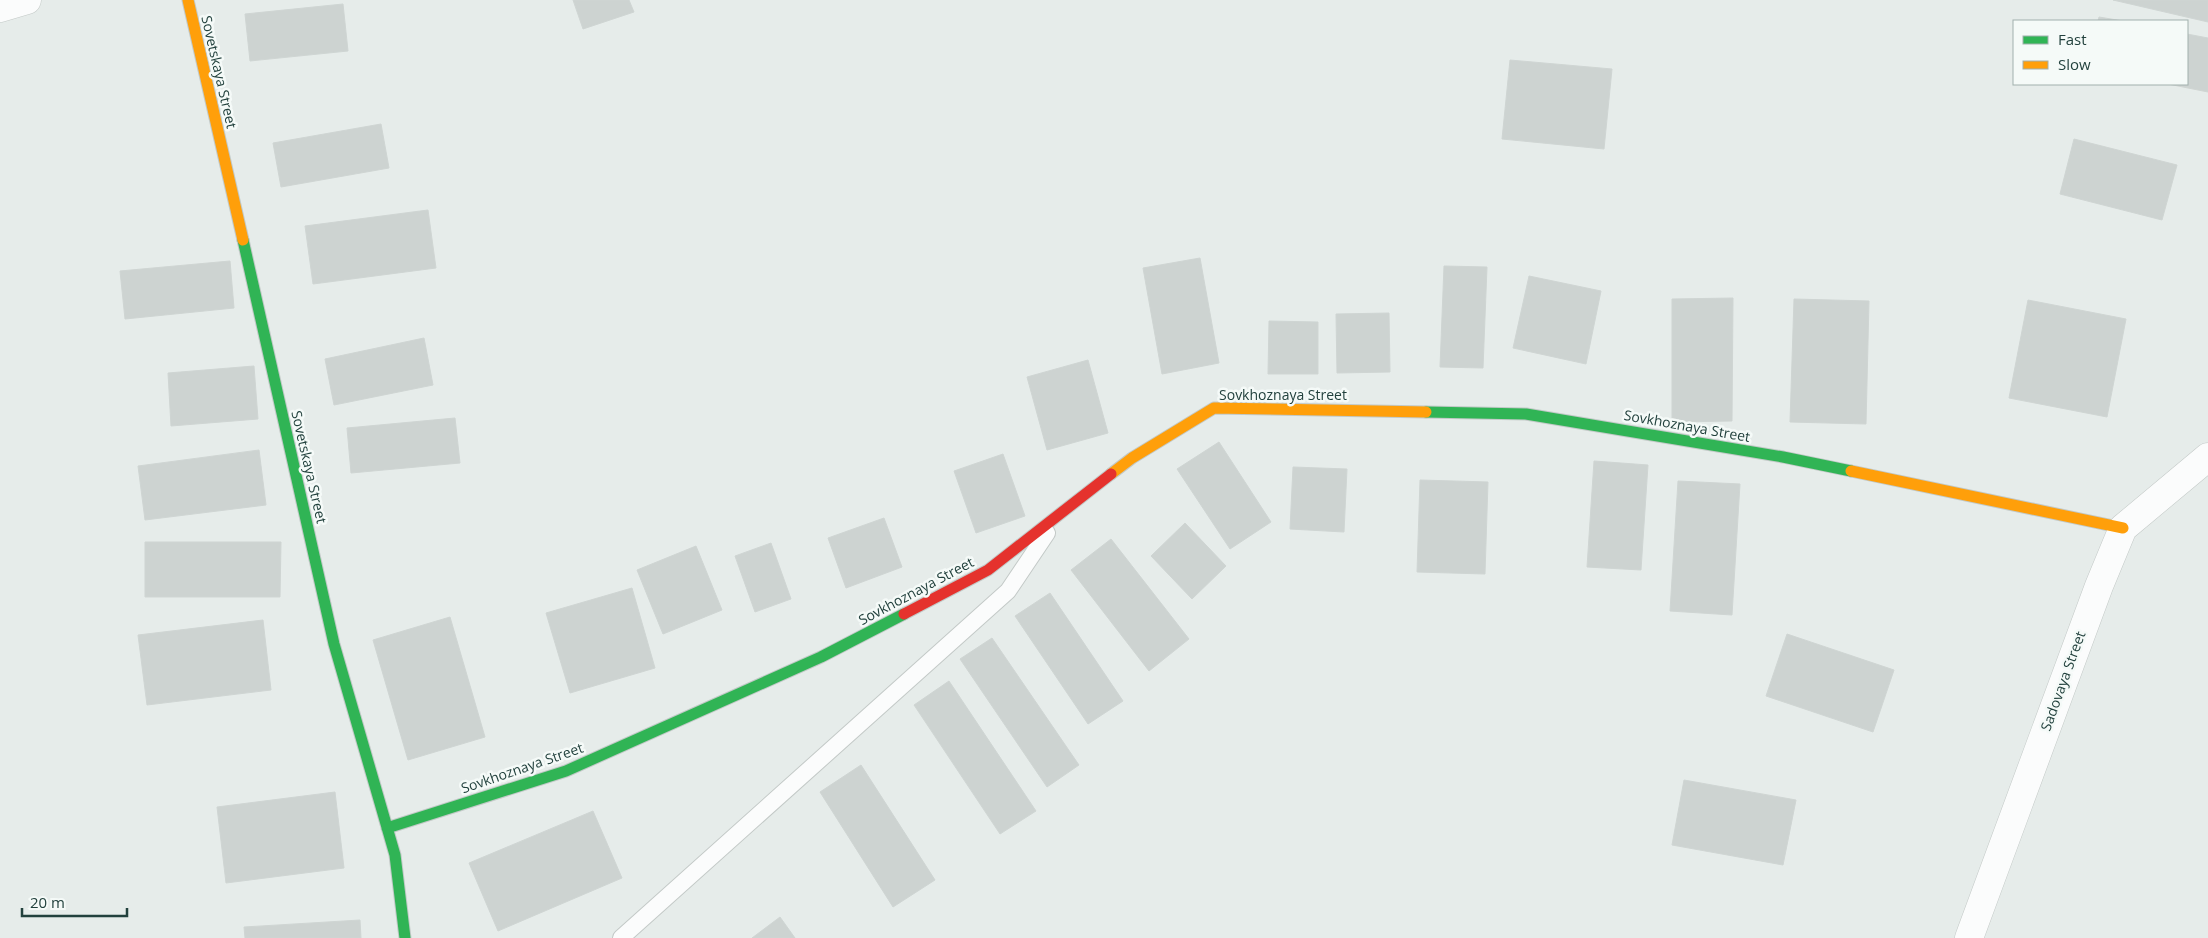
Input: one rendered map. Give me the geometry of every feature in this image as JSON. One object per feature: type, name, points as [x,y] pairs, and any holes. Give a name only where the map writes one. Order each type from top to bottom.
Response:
[{"type":"street","points":[[0,8],[27,0]]},
{"type":"street","name":"Sovetskaya Street","points":[[188,0],[334,644],[395,855],[405,938]]},
{"type":"street","name":"Sovkhoznaya Street","points":[[387,828],[566,771],[821,658],[988,570],[1132,458],[1214,408],[1526,414],[1783,457],[2123,528]]},
{"type":"street","name":"Sadovaya Street","points":[[1968,938],[2098,586],[2123,528],[2208,457]]},
{"type":"lane","points":[[621,938],[1008,591],[1059,515]]},
{"type":"building","points":[[573,0],[629,0],[634,12],[583,29]]},
{"type":"building","points":[[2113,0],[2208,0],[2208,22]]},
{"type":"building","points":[[343,4],[348,51],[250,61],[245,14]]},
{"type":"building","points":[[2099,17],[2117,20],[2098,20]]},
{"type":"building","points":[[2188,34],[2208,38],[2208,92],[2173,85],[2188,85]]},
{"type":"building","points":[[1510,60],[1612,69],[1604,149],[1502,139]]},
{"type":"building","points":[[381,124],[389,168],[281,187],[273,143]]},
{"type":"building","points":[[2074,139],[2177,165],[2162,220],[2060,194]]},
{"type":"building","points":[[428,210],[436,268],[313,284],[305,226]]},
{"type":"building","points":[[1200,258],[1219,363],[1162,374],[1143,268]]},
{"type":"building","points":[[230,261],[234,308],[125,319],[120,271]]},
{"type":"building","points":[[1444,266],[1487,267],[1483,368],[1440,367]]},
{"type":"building","points":[[1529,276],[1601,291],[1586,364],[1513,348]]},
{"type":"building","points":[[1733,298],[1732,421],[1672,422],[1672,299]]},
{"type":"building","points":[[1794,299],[1869,301],[1866,424],[1790,422]]},
{"type":"building","points":[[2028,300],[2126,319],[2107,417],[2009,398]]},
{"type":"building","points":[[1389,313],[1390,372],[1337,373],[1336,314]]},
{"type":"building","points":[[1269,321],[1318,322],[1318,374],[1268,374]]},
{"type":"building","points":[[424,338],[433,385],[334,405],[325,359]]},
{"type":"building","points":[[1088,360],[1108,433],[1047,450],[1027,377]]},
{"type":"building","points":[[254,366],[258,419],[171,426],[168,373]]},
{"type":"building","points":[[455,418],[460,463],[351,473],[347,428]]},
{"type":"building","points":[[1219,442],[1271,522],[1230,549],[1177,469]]},
{"type":"building","points":[[259,450],[266,505],[145,520],[138,466]]},
{"type":"building","points":[[1003,454],[1025,516],[976,533],[954,471]]},
{"type":"building","points":[[1594,461],[1648,465],[1641,570],[1587,567]]},
{"type":"building","points":[[1293,467],[1347,469],[1344,532],[1290,529]]},
{"type":"building","points":[[1420,480],[1488,482],[1485,574],[1417,572]]},
{"type":"building","points":[[1678,481],[1740,484],[1732,615],[1670,611]]},
{"type":"building","points":[[884,518],[902,567],[846,588],[828,538]]},
{"type":"building","points":[[1185,523],[1226,566],[1192,599],[1151,556]]},
{"type":"building","points":[[1111,539],[1189,639],[1149,671],[1071,570]]},
{"type":"building","points":[[145,542],[281,542],[280,597],[145,597]]},
{"type":"building","points":[[771,543],[791,599],[755,612],[735,556]]},
{"type":"building","points":[[696,546],[722,610],[663,634],[637,570]]},
{"type":"building","points":[[632,588],[655,668],[570,693],[546,613]]},
{"type":"building","points":[[1050,593],[1123,701],[1088,724],[1015,616]]},
{"type":"building","points":[[450,617],[485,737],[408,760],[373,640]]},
{"type":"building","points":[[263,620],[271,690],[147,705],[138,635]]},
{"type":"building","points":[[1787,634],[1894,670],[1873,732],[1766,696]]},
{"type":"building","points":[[992,638],[1079,765],[1047,787],[960,659]]},
{"type":"building","points":[[949,681],[1036,811],[1000,834],[914,705]]},
{"type":"building","points":[[861,765],[935,880],[893,907],[820,792]]},
{"type":"building","points":[[1684,780],[1796,800],[1783,865],[1672,845]]},
{"type":"building","points":[[335,792],[344,868],[226,883],[217,807]]},
{"type":"building","points":[[593,811],[622,878],[498,931],[469,863]]},
{"type":"building","points":[[780,917],[795,938],[752,938]]},
{"type":"building","points":[[360,920],[361,938],[245,938],[244,927]]},
{"type":"traffic: fast","points":[[243,240],[334,644],[395,855],[405,938]]},
{"type":"traffic: fast","points":[[1426,412],[1526,414],[1783,457],[1851,471]]},
{"type":"traffic: fast","points":[[387,828],[566,771],[821,657],[904,614]]},
{"type":"traffic: slow","points":[[188,0],[243,240]]},
{"type":"traffic: slow","points":[[1111,474],[1132,458],[1214,408],[1426,412]]},
{"type":"traffic: slow","points":[[1851,471],[2123,528]]},
{"type":"traffic: jam","points":[[904,614],[988,570],[1111,474]]}]
